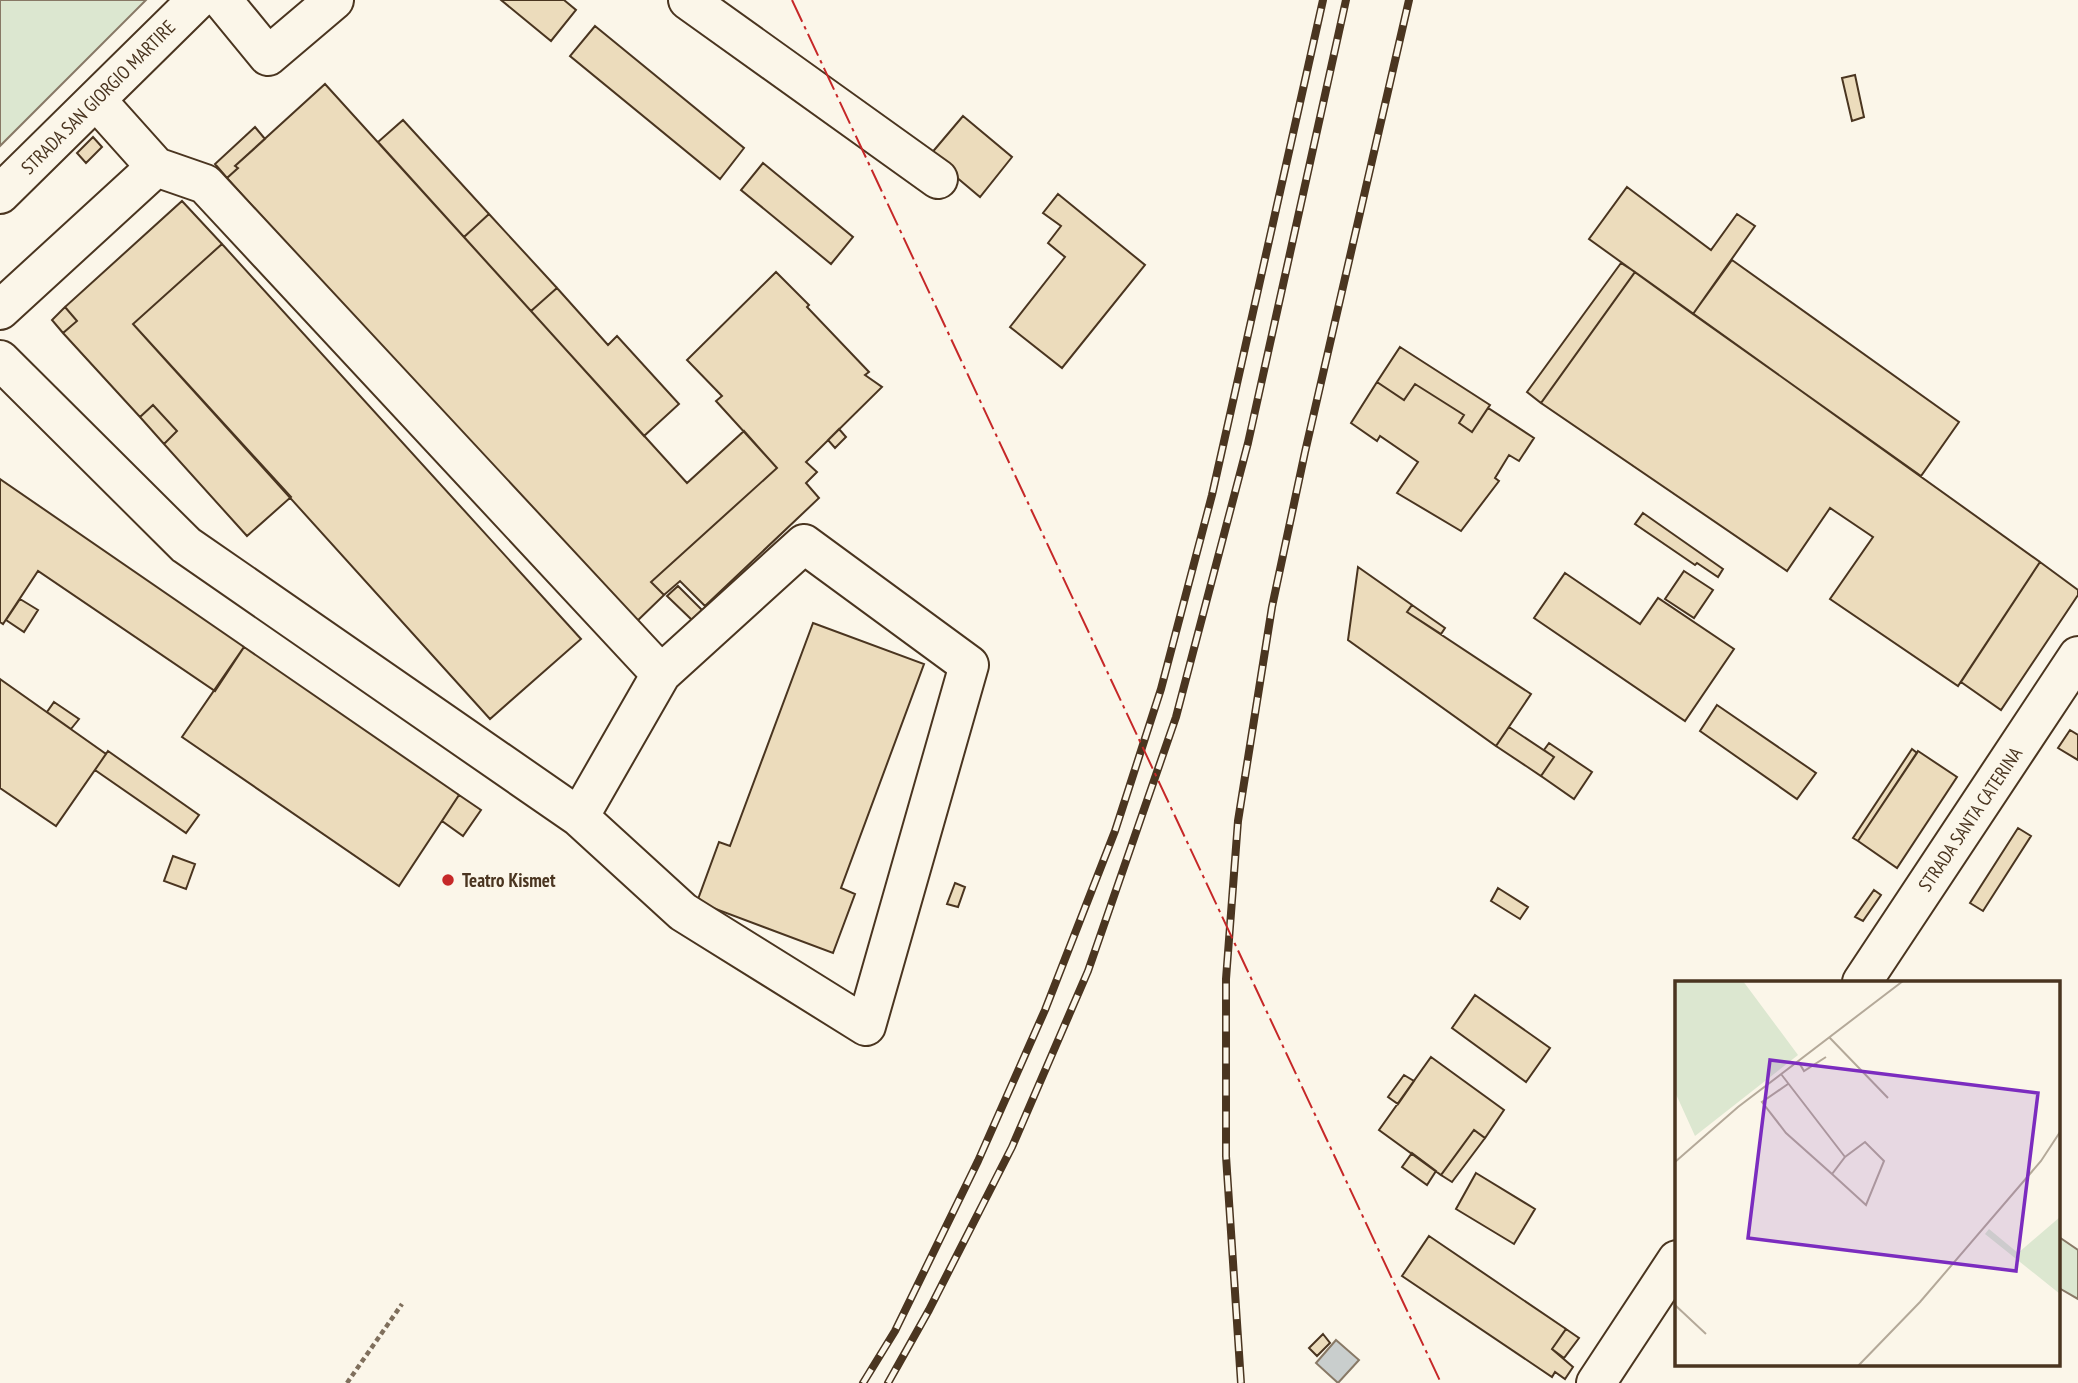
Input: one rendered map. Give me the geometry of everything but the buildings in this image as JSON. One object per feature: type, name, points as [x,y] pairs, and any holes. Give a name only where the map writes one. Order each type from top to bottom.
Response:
[{"type":"street","name":"STRADA SAN GIORGIO MARTIRE","points":[[0,194],[197,0]]},
{"type":"street","points":[[222,0],[268,56],[334,0]]},
{"type":"street","points":[[688,0],[938,179]]},
{"type":"street","points":[[96,100],[156,167],[205,184],[661,674]]},
{"type":"street","points":[[0,310],[156,167]]},
{"type":"street","points":[[0,360],[186,545],[579,817],[683,912],[866,1026],[969,665],[804,544],[661,674],[579,817]]},
{"type":"street","name":"STRADA SANTA CATERINA","points":[[1863,981],[2078,656]]},
{"type":"street","points":[[1596,1383],[1675,1263]]},
{"type":"path","points":[[347,1383],[402,1304]]},
{"type":"green space","points":[[0,0],[146,0],[0,146]]},
{"type":"green space","points":[[2060,1238],[2078,1250],[2078,1299],[2060,1289]]},
{"type":"shaded area","points":[[1336,1340],[1359,1360],[1338,1383],[1316,1363]]},
{"type":"railway","points":[[863,1383],[895,1331],[978,1161],[1045,1010],[1115,831],[1161,689],[1212,495],[1323,0]]},
{"type":"railway","points":[[888,1383],[929,1310],[1012,1147],[1088,971],[1176,717],[1248,443],[1346,0]]},
{"type":"railway","points":[[1241,1383],[1226,1156],[1226,979],[1238,821],[1272,607],[1409,0]]},
{"type":"power","points":[[792,0],[1441,1383]]},
{"type":"place","name":"Teatro Kismet","points":[[448,880]]}]
